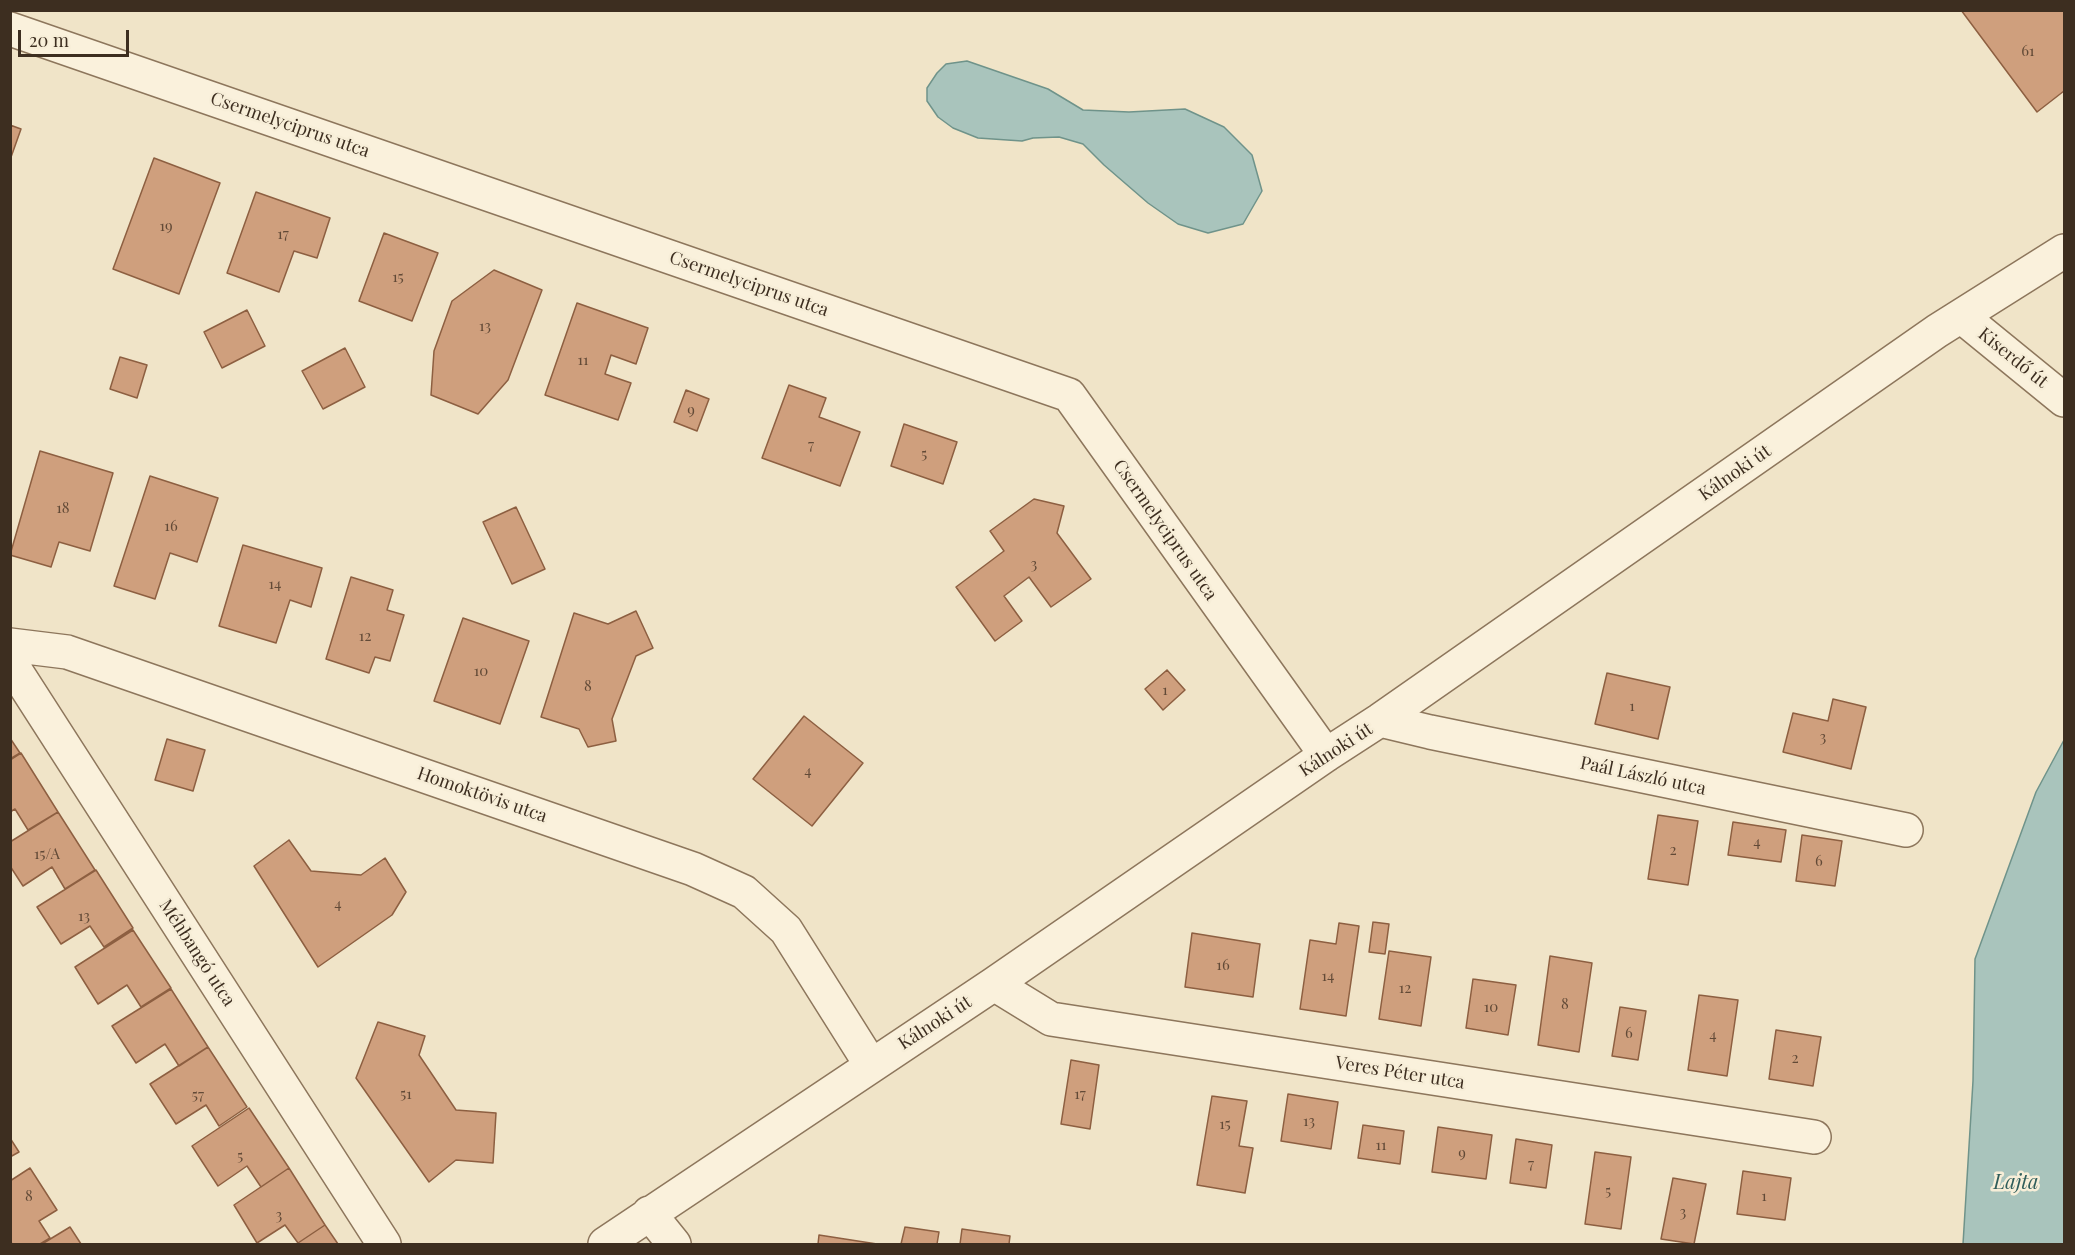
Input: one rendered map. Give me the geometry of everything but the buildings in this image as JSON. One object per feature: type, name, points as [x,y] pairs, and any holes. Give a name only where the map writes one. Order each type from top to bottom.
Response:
[{"type":"street","name":"Csermelyciprus utca","points":[[10,29],[1069,395],[1326,755]]},
{"type":"street","name":"Kálnoki út","points":[[605,1245],[994,984],[1380,720],[1961,316],[2064,251]]},
{"type":"street","name":"Kiserdő út","points":[[1961,316],[2064,400]]},
{"type":"street","name":"Homoktövis utca","points":[[10,645],[67,652],[693,869],[744,892],[786,930],[871,1065]]},
{"type":"street","name":"Méhbangó utca","points":[[10,662],[384,1245]]},
{"type":"street","name":"Paál László utca","points":[[1380,720],[1906,830]]},
{"type":"street","name":"Veres Péter utca","points":[[994,984],[1052,1020],[1814,1137]]},
{"type":"street","points":[[650,1214],[675,1245]]},
{"type":"water","points":[[967,61],[1048,89],[1083,110],[1129,112],[1185,109],[1224,127],[1252,155],[1262,191],[1243,224],[1208,233],[1178,224],[1148,203],[1083,144],[1059,137],[1033,138],[1022,141],[978,138],[953,128],[938,117],[927,101],[927,88],[946,64]]},
{"type":"water","name":"Lajta","points":[[2064,740],[2064,1244],[1963,1244],[1973,1081],[1975,959],[2036,792]]}]
